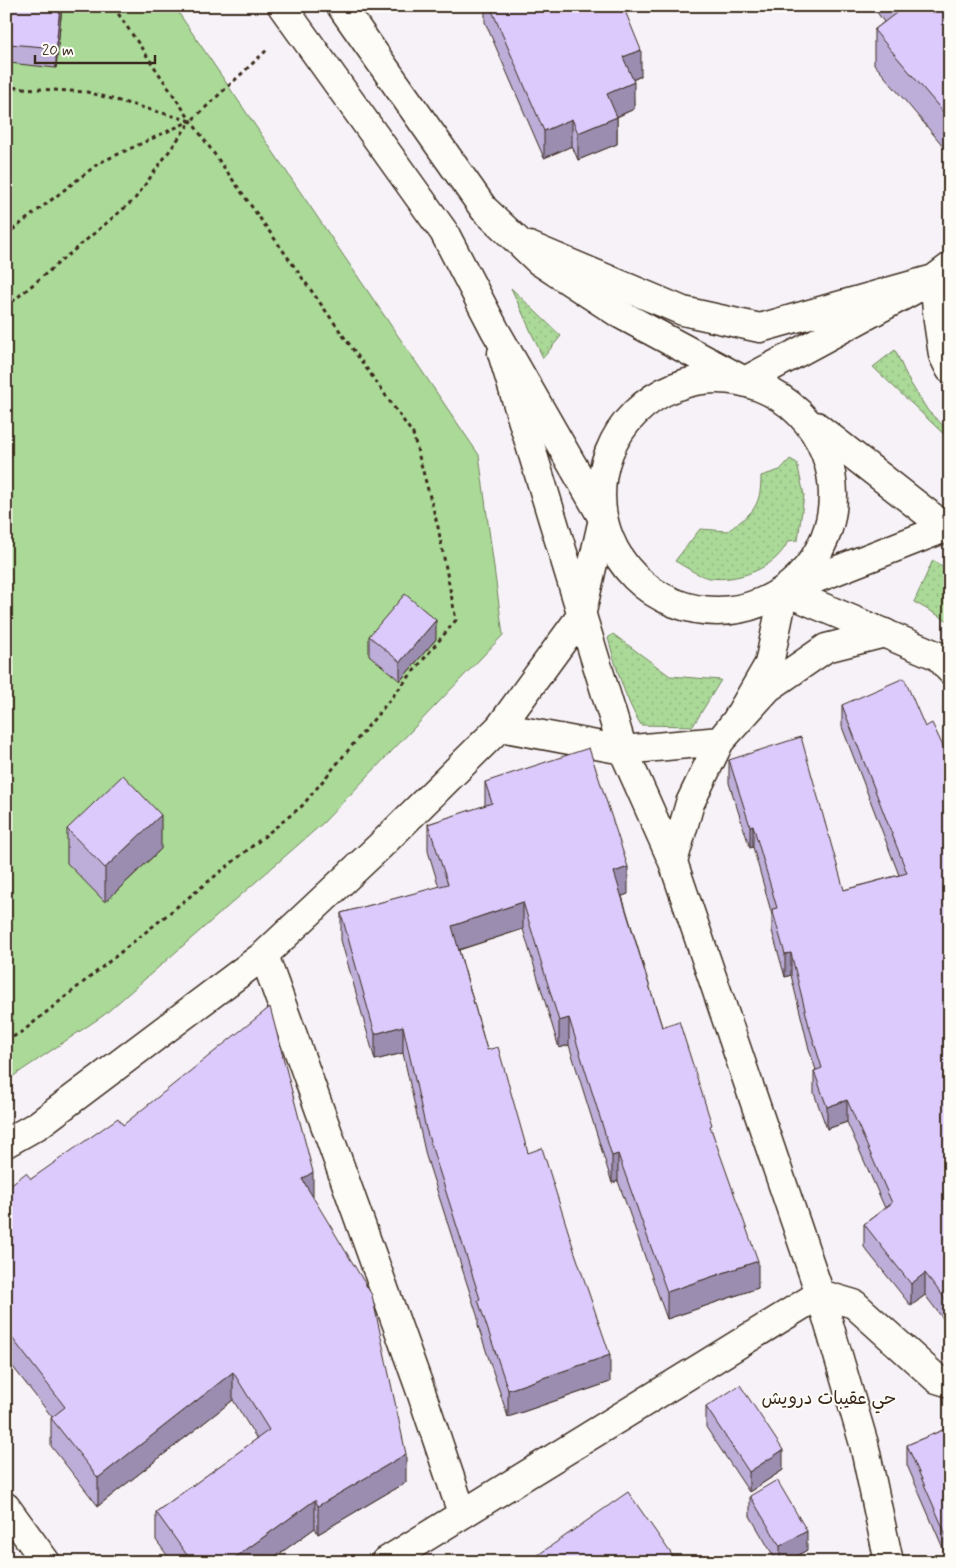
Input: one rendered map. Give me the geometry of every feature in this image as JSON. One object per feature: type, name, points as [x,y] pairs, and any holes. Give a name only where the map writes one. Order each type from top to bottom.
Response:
[{"type":"street","points":[[342,6],[484,209],[539,261],[620,314],[745,381],[768,389],[788,401],[805,417],[948,528]]},
{"type":"street","points":[[288,15],[444,232],[495,330],[603,519],[620,559],[635,577],[653,592],[673,603],[696,610],[719,612],[742,609],[764,602],[784,591],[948,528]]},
{"type":"street","points":[[520,242],[683,311],[760,328],[942,273]]},
{"type":"street","points":[[942,273],[942,355],[950,369]]},
{"type":"street","points":[[6,1143],[38,1125],[264,955],[380,846],[500,726],[581,616],[603,519],[600,499],[601,478],[607,454],[618,432],[634,412],[660,393],[675,386],[699,379],[722,378],[745,381],[942,273]]},
{"type":"street","points":[[495,330],[623,750],[673,862],[820,1294],[864,1444],[889,1562]]},
{"type":"street","points":[[673,862],[690,802],[720,741],[736,722],[769,664],[784,591],[805,573],[829,530],[834,506],[834,481],[828,458],[819,437],[805,417]]},
{"type":"street","points":[[784,591],[938,656],[950,670]]},
{"type":"street","points":[[500,726],[623,750],[720,741],[768,688],[826,648],[885,633]]},
{"type":"street","points":[[264,955],[419,1386],[462,1513]]},
{"type":"street","points":[[385,1562],[820,1294],[854,1304],[937,1379],[950,1383]]},
{"type":"street","points":[[6,1507],[46,1562]]},
{"type":"path","points":[[6,1041],[23,1031],[302,806],[456,620],[438,527],[413,434],[190,120],[113,6]]},
{"type":"path","points":[[6,307],[134,200],[190,120],[288,15]]},
{"type":"path","points":[[6,87],[87,92],[190,120]]},
{"type":"path","points":[[6,235],[99,163],[190,120]]},
{"type":"green space","points":[[6,6],[174,6],[479,455],[503,635],[323,823],[104,1015],[6,1081]]},
{"type":"green space","points":[[511,288],[561,336],[543,358]]},
{"type":"green space","points":[[895,350],[908,379],[928,411],[950,432],[950,440],[873,367]]},
{"type":"green space","points":[[790,459],[797,463],[804,495],[798,540],[788,541],[783,551],[766,566],[732,578],[706,577],[675,561],[700,529],[728,531],[749,514],[757,503],[761,487],[761,476],[780,470]]},
{"type":"green space","points":[[933,560],[950,573],[950,622],[914,602]]},
{"type":"green space","points":[[613,634],[670,676],[721,680],[693,726],[641,725],[630,705],[618,671],[608,638]]},
{"type":"building","points":[[13,6],[60,6],[56,48],[9,44]]},
{"type":"building","points":[[490,6],[623,6],[641,50],[623,57],[634,82],[607,94],[617,117],[578,133],[572,119],[544,131]]},
{"type":"building","points":[[897,6],[950,6],[950,120],[874,30],[900,10]]},
{"type":"building","points":[[405,594],[436,620],[400,662],[369,636]]},
{"type":"building","points":[[904,678],[925,727],[932,723],[950,761],[950,1305],[925,1273],[911,1284],[864,1224],[892,1203],[847,1100],[827,1107],[814,1071],[822,1068],[809,1026],[791,953],[785,954],[772,909],[777,908],[753,825],[750,826],[729,760],[801,737],[844,890],[907,873],[842,705]]},
{"type":"building","points":[[589,748],[628,867],[614,872],[662,1027],[679,1021],[712,1125],[710,1126],[758,1261],[667,1292],[618,1154],[612,1156],[569,1018],[559,1021],[523,902],[452,926],[487,1050],[498,1047],[528,1153],[542,1148],[610,1355],[508,1390],[478,1300],[480,1299],[426,1129],[403,1026],[375,1034],[341,913],[448,884],[428,824],[492,803],[485,782]]},
{"type":"building","points":[[123,775],[161,815],[105,868],[67,829]]},
{"type":"building","points":[[270,1007],[313,1172],[302,1179],[372,1295],[406,1454],[318,1506],[315,1500],[229,1562],[192,1562],[156,1512],[269,1430],[233,1372],[98,1478],[51,1418],[65,1407],[6,1330],[6,1188],[26,1173],[31,1179],[118,1118],[123,1125]]},
{"type":"building","points":[[740,1385],[783,1450],[749,1472],[706,1407]]},
{"type":"building","points":[[950,1427],[950,1544],[907,1445]]},
{"type":"building","points":[[777,1480],[807,1531],[780,1546],[750,1496]]},
{"type":"building","points":[[628,1492],[677,1562],[528,1562]]},
{"type":"district","name":"حي عقيبات درويش","points":[[829,1398]]}]
